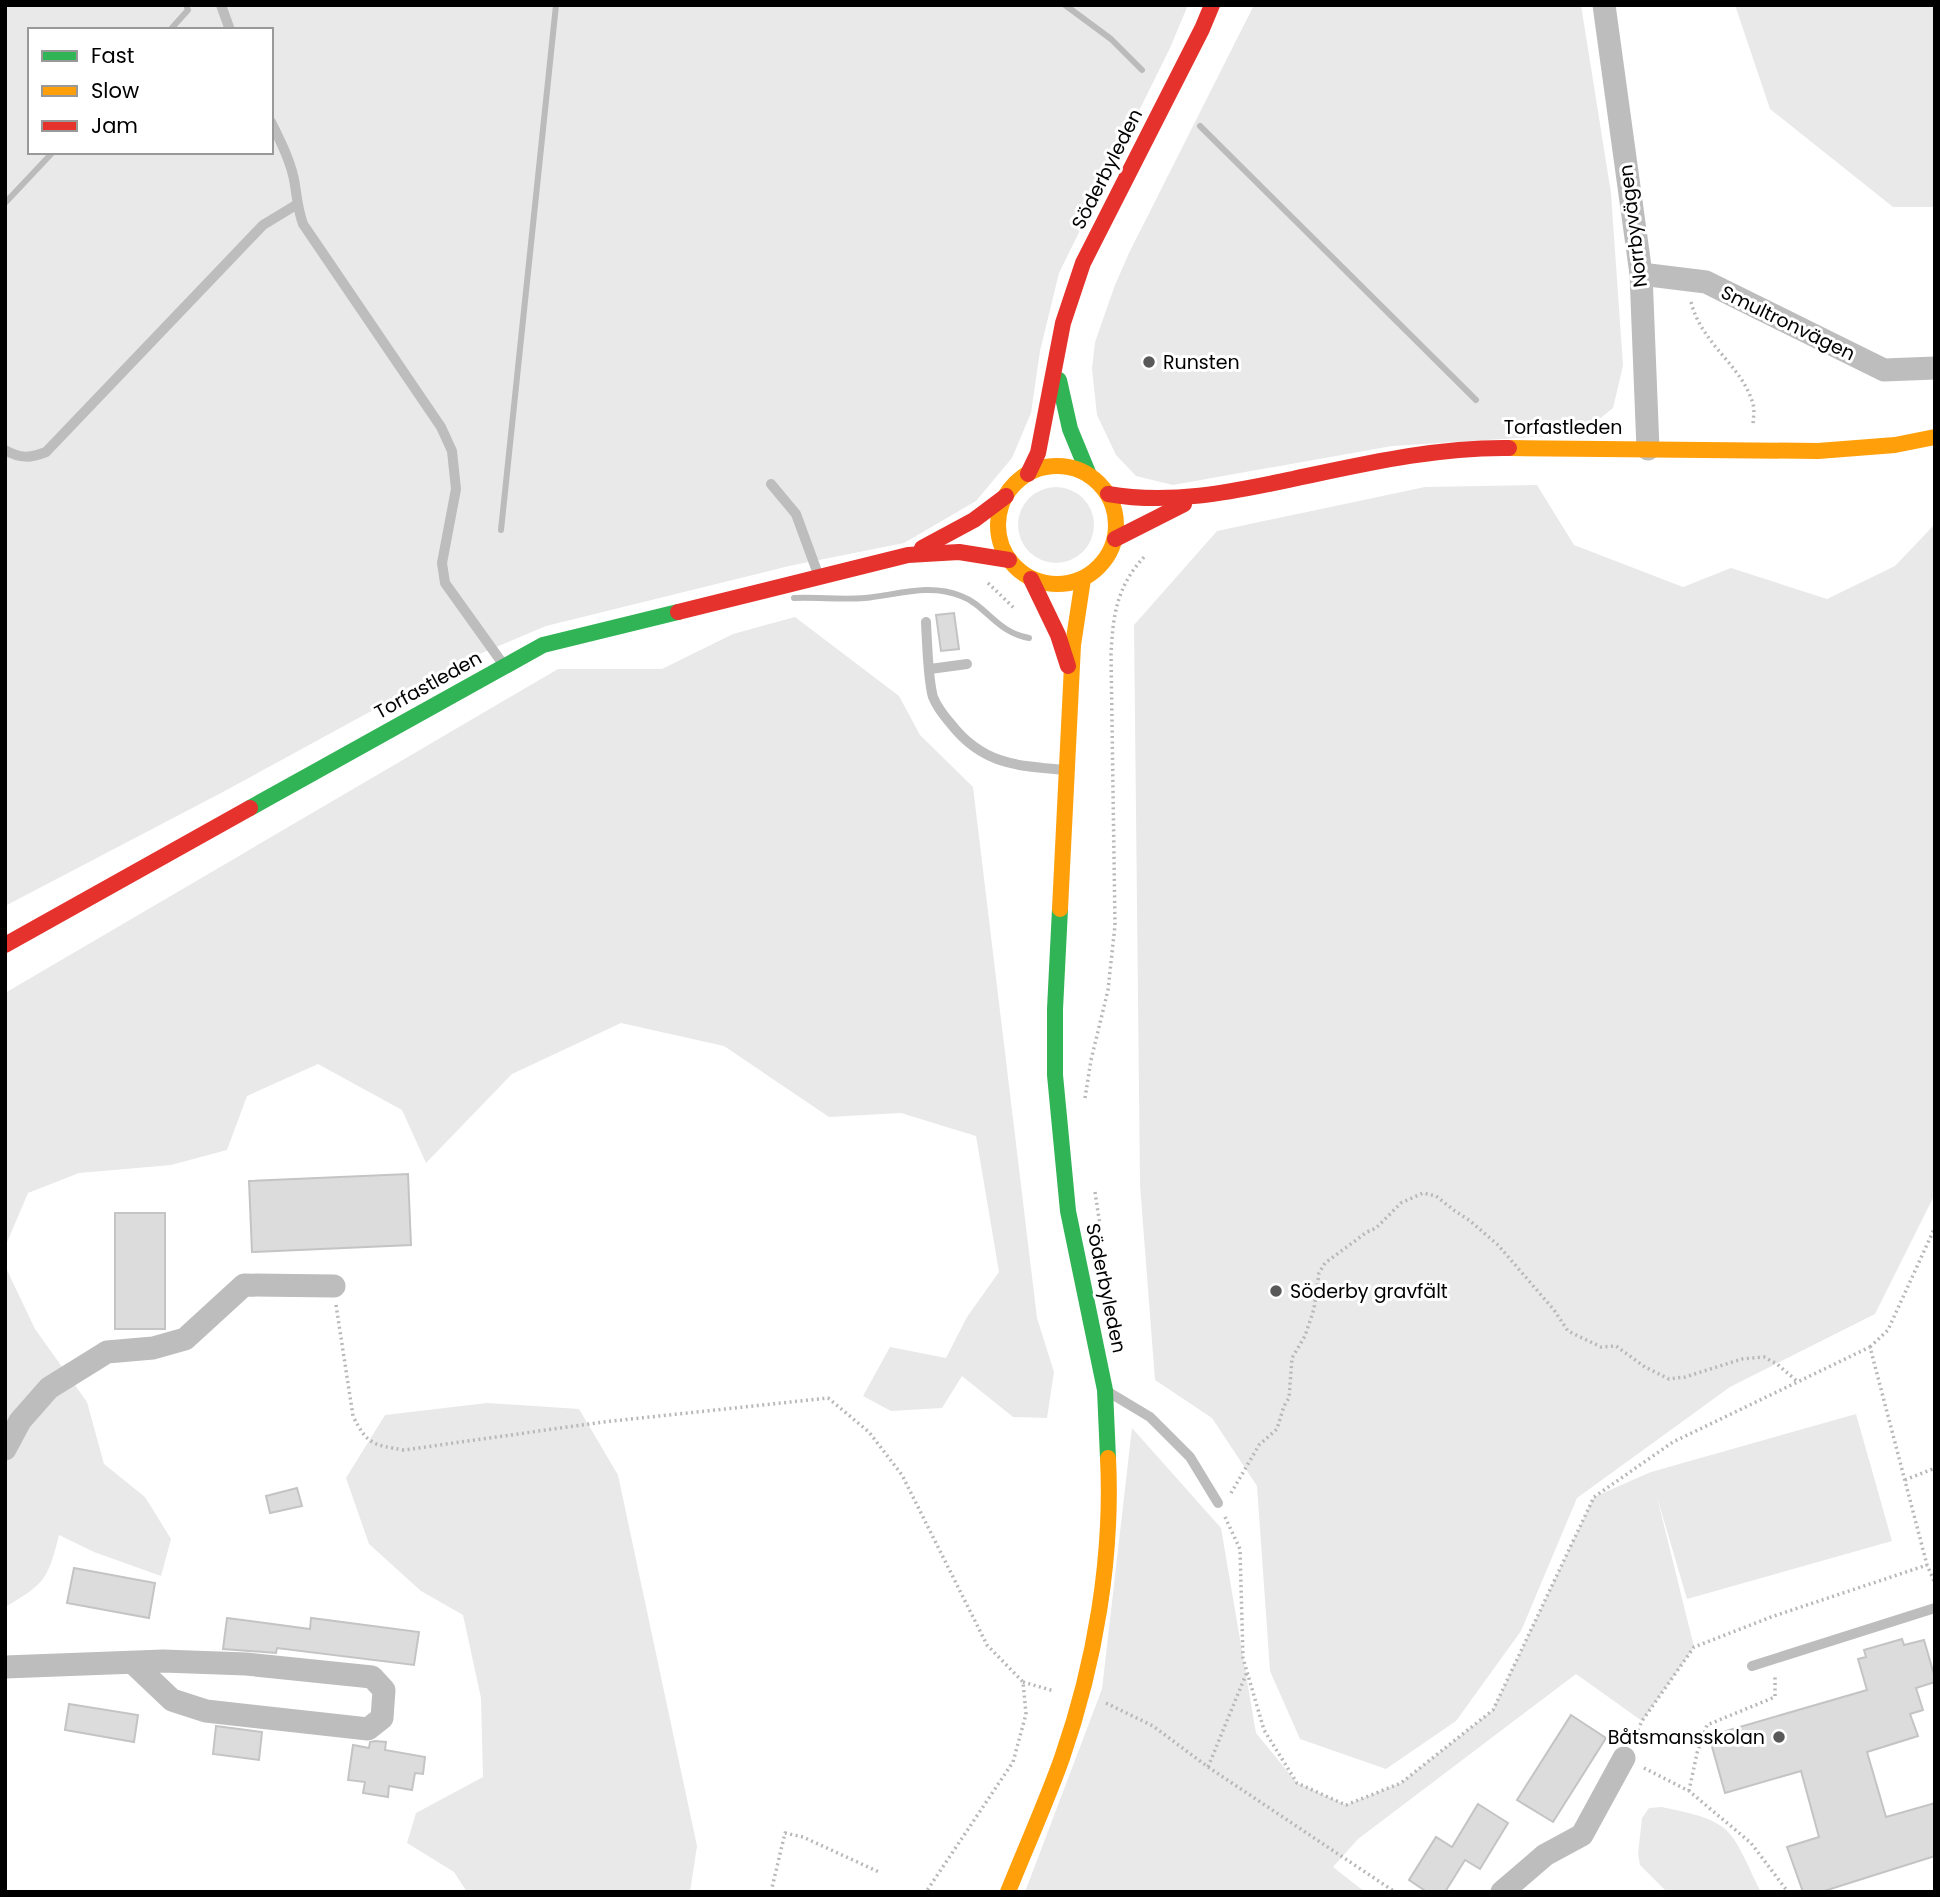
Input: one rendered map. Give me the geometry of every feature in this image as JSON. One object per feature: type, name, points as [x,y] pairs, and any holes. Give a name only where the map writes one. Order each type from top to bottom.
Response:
[{"type":"street","name":"Söderbyleden","points":[[1028,474],[1038,453],[1063,323],[1083,263],[1212,5]]},
{"type":"street","name":"Norrbyvägen","points":[[1604,5],[1641,274],[1648,449]]},
{"type":"street","name":"Smultronvägen","points":[[1641,274],[1706,282],[1884,370],[1935,368]]},
{"type":"street","name":"Söderbyleden","points":[[1057,358],[1063,413],[1076,451],[1089,475]]},
{"type":"street","name":"Torfastleden","points":[[1108,494],[1134,500],[1195,499],[1444,450],[1492,448],[1818,451],[1895,445],[1935,437]]},
{"type":"street","points":[[1043,468],[1074,468],[1089,475],[1108,494],[1117,524],[1109,556],[1083,579],[1057,584],[1031,579],[1019,571],[1002,548],[998,522],[1006,496],[1012,487],[1028,474],[1043,468]]},
{"type":"street","name":"Torfastleden","points":[[908,555],[974,520],[1006,496]]},
{"type":"street","name":"Torfastleden","points":[[1115,539],[1195,499]]},
{"type":"street","name":"Torfastleden","points":[[5,945],[543,645],[908,555],[957,550],[986,553],[1009,560]]},
{"type":"street","name":"Söderbyleden","points":[[1031,579],[1058,635],[1071,677]]},
{"type":"street","name":"Söderbyleden","points":[[1007,1892],[1062,1758],[1091,1659],[1105,1561],[1109,1473],[1105,1390],[1068,1211],[1055,1075],[1055,1009],[1071,677],[1077,604],[1083,579]]},
{"type":"street","points":[[5,1449],[20,1421],[49,1388],[107,1352],[153,1348],[185,1339],[244,1285],[334,1286]]},
{"type":"street","points":[[5,1667],[133,1663],[246,1664],[372,1677],[384,1690],[382,1718],[368,1729],[206,1711],[172,1700],[133,1663]]},
{"type":"street","points":[[1502,1892],[1545,1856],[1582,1835],[1624,1758]]},
{"type":"lane","points":[[221,5],[229,28]]},
{"type":"lane","points":[[273,126],[290,163],[296,205],[303,224],[441,427],[452,450],[456,489],[442,563],[445,583],[505,667]]},
{"type":"lane","points":[[5,450],[14,456],[30,458],[46,452],[263,225],[296,205]]},
{"type":"lane","points":[[771,484],[796,514],[819,577]]},
{"type":"lane","points":[[926,622],[933,696],[941,712],[958,733],[975,750],[995,760],[1021,766],[1068,770]]},
{"type":"lane","points":[[930,668],[967,664]]},
{"type":"lane","points":[[1105,1390],[1150,1417],[1190,1457],[1217,1503]]},
{"type":"lane","points":[[1752,1666],[1935,1608]]},
{"type":"path","points":[[1686,279],[1694,313],[1711,343],[1744,382],[1754,406],[1752,451]]},
{"type":"path","points":[[1139,527],[1144,556]]},
{"type":"path","points":[[1083,1109],[1091,1060],[1108,990],[1115,925],[1112,628],[1117,600],[1144,556],[1154,549]]},
{"type":"path","points":[[982,578],[1015,609],[1023,613],[1047,612]]},
{"type":"path","points":[[1093,1181],[1102,1234]]},
{"type":"path","points":[[1798,1382],[1777,1364],[1763,1357],[1742,1359],[1670,1379],[1645,1367],[1616,1346],[1601,1347],[1568,1331],[1554,1310],[1498,1245],[1436,1196],[1423,1193],[1401,1203],[1376,1228],[1325,1263],[1320,1273],[1306,1336],[1292,1358],[1289,1398],[1277,1429],[1259,1445],[1231,1493],[1217,1503],[1240,1549],[1242,1658],[1264,1730],[1297,1783],[1346,1805],[1401,1783],[1493,1710],[1594,1497],[1673,1443],[1870,1347],[1888,1330],[1935,1227]]},
{"type":"path","points":[[334,1286],[353,1416],[360,1431],[375,1445],[404,1450],[603,1422],[828,1398],[869,1432],[902,1475],[987,1645],[1023,1682],[1065,1694]]},
{"type":"path","points":[[1870,1347],[1927,1565],[1935,1583]]},
{"type":"path","points":[[1905,1480],[1935,1468]]},
{"type":"path","points":[[1788,1892],[1751,1843],[1689,1791],[1624,1758],[1642,1721],[1694,1647],[1771,1616],[1927,1565]]},
{"type":"path","points":[[1689,1791],[1707,1725],[1775,1697],[1775,1659]]},
{"type":"path","points":[[1208,1767],[1247,1672]]},
{"type":"path","points":[[926,1892],[1013,1762],[1026,1714],[1023,1682]]},
{"type":"path","points":[[1106,1703],[1153,1726],[1208,1767],[1395,1892]]},
{"type":"path","points":[[771,1892],[785,1833],[803,1837],[878,1872]]},
{"type":"shaded area","points":[[5,5],[1188,5],[1170,48],[1059,273],[1040,351],[1031,413],[1012,458],[976,501],[904,543],[789,566],[546,626],[463,661],[221,793],[5,906]]},
{"type":"shaded area","points":[[1254,5],[1581,5],[1611,193],[1623,366],[1613,408],[1581,434],[1392,446],[1173,485],[1136,476],[1116,455],[1097,415],[1092,369],[1095,342],[1129,253]]},
{"type":"shaded area","points":[[1735,5],[1935,5],[1935,207],[1893,207],[1770,109]]},
{"type":"shaded area","points":[[1537,485],[1574,545],[1683,587],[1731,568],[1827,599],[1895,566],[1935,524],[1935,1194],[1875,1314],[1730,1387],[1577,1498],[1521,1631],[1456,1721],[1386,1769],[1300,1739],[1270,1671],[1257,1486],[1212,1418],[1155,1380],[1140,1185],[1134,625],[1217,531],[1425,487]]},
{"type":"shaded area","points":[[1056,487],[1070,490],[1083,498],[1091,511],[1094,525],[1091,539],[1083,552],[1070,560],[1056,563],[1042,560],[1029,552],[1021,539],[1018,525],[1021,511],[1029,498],[1042,490]]},
{"type":"shaded area","points":[[795,617],[899,696],[920,735],[973,787],[1037,1318],[1054,1372],[1047,1418],[1013,1417],[962,1376],[942,1408],[891,1411],[863,1396],[890,1347],[946,1358],[967,1317],[999,1272],[976,1136],[901,1113],[829,1117],[724,1046],[621,1023],[512,1074],[426,1163],[402,1110],[318,1064],[247,1096],[227,1150],[171,1165],[79,1173],[28,1193],[5,1247],[5,993],[558,669],[662,669],[733,634]]},
{"type":"shaded area","points":[[5,1266],[35,1329],[87,1402],[104,1464],[145,1497],[171,1539],[161,1576],[94,1552],[59,1535],[52,1562],[43,1579],[29,1592],[5,1607]]},
{"type":"shaded area","points":[[487,1403],[579,1409],[618,1475],[697,1846],[690,1892],[467,1892],[454,1872],[407,1843],[416,1813],[483,1777],[481,1698],[463,1615],[421,1591],[369,1544],[346,1478],[385,1415]]},
{"type":"shaded area","points":[[1856,1414],[1892,1541],[1687,1599],[1657,1497],[1694,1647],[1642,1721],[1576,1674],[1358,1839],[1333,1867],[1365,1892],[1025,1892],[1102,1689],[1132,1428],[1221,1528],[1256,1733],[1297,1783],[1346,1805],[1401,1783],[1493,1710],[1594,1497],[1651,1472]]},
{"type":"shaded area","points":[[1662,1807],[1703,1817],[1725,1829],[1740,1850],[1761,1892],[1667,1892],[1640,1865],[1638,1854],[1642,1818],[1649,1808]]},
{"type":"building","points":[[954,613],[959,649],[941,651],[936,615]]},
{"type":"building","points":[[408,1174],[411,1245],[252,1252],[249,1181]]},
{"type":"building","points":[[115,1213],[165,1213],[165,1329],[115,1329]]},
{"type":"building","points":[[297,1488],[302,1506],[270,1513],[266,1496]]},
{"type":"building","points":[[74,1568],[155,1583],[149,1618],[67,1603]]},
{"type":"building","points":[[227,1618],[310,1629],[311,1618],[419,1632],[414,1665],[277,1648],[276,1653],[223,1649]]},
{"type":"building","points":[[1902,1639],[1904,1645],[1924,1640],[1935,1682],[1916,1688],[1923,1710],[1910,1714],[1918,1736],[1867,1752],[1886,1817],[1935,1803],[1935,1856],[1821,1892],[1803,1892],[1787,1847],[1819,1837],[1801,1771],[1725,1793],[1709,1736],[1867,1690],[1858,1659],[1866,1657],[1864,1650]]},
{"type":"building","points":[[69,1704],[138,1715],[134,1742],[65,1730]]},
{"type":"building","points":[[1571,1715],[1606,1738],[1553,1822],[1517,1800]]},
{"type":"building","points":[[216,1726],[262,1732],[259,1760],[213,1754]]},
{"type":"building","points":[[370,1742],[386,1742],[385,1750],[425,1757],[423,1774],[415,1773],[412,1790],[389,1786],[388,1797],[363,1793],[365,1782],[348,1780],[353,1745],[369,1748]]},
{"type":"building","points":[[1478,1804],[1508,1823],[1480,1869],[1465,1860],[1445,1892],[1427,1892],[1409,1880],[1436,1837],[1452,1847]]},
{"type":"waterway","points":[[172,28],[188,10],[186,5]]},
{"type":"waterway","points":[[501,530],[556,5]]},
{"type":"waterway","points":[[1065,5],[1111,39],[1142,70]]},
{"type":"waterway","points":[[1200,126],[1476,400]]},
{"type":"waterway","points":[[5,203],[51,154]]},
{"type":"waterway","points":[[794,598],[847,599],[925,590],[949,592],[970,600],[1008,631],[1029,638]]},
{"type":"traffic: fast","points":[[1059,380],[1070,429],[1089,475]]},
{"type":"traffic: fast","points":[[250,808],[543,645],[678,612]]},
{"type":"traffic: fast","points":[[1060,909],[1055,1075],[1068,1211],[1105,1390],[1108,1458]]},
{"type":"traffic: slow","points":[[1509,448],[1818,451],[1895,445],[1935,437]]},
{"type":"traffic: slow","points":[[1057,466],[1080,470],[1099,483],[1112,502],[1116,525],[1112,548],[1099,567],[1080,580],[1057,584],[1034,580],[1015,567],[1002,548],[998,525],[1002,502],[1015,483],[1034,470],[1057,466]]},
{"type":"traffic: slow","points":[[1060,909],[1073,645],[1083,579]]},
{"type":"traffic: slow","points":[[1008,1892],[1062,1758],[1084,1685],[1104,1572],[1108,1534],[1108,1458]]},
{"type":"traffic: jam","points":[[1028,474],[1038,453],[1063,323],[1083,263],[1212,5]]},
{"type":"traffic: jam","points":[[1108,494],[1155,498],[1201,496],[1400,458],[1454,450],[1509,448]]},
{"type":"traffic: jam","points":[[922,548],[974,520],[1006,496]]},
{"type":"traffic: jam","points":[[1115,539],[1184,504]]},
{"type":"traffic: jam","points":[[678,612],[908,555],[959,552],[1009,560]]},
{"type":"traffic: jam","points":[[1031,579],[1058,635],[1068,666]]},
{"type":"traffic: jam","points":[[5,945],[250,808]]},
{"type":"place","name":"Runsten","points":[[1149,362]]},
{"type":"place","name":"Söderby gravfält","points":[[1276,1291]]},
{"type":"place","name":"Båtsmansskolan","points":[[1779,1737]]}]
